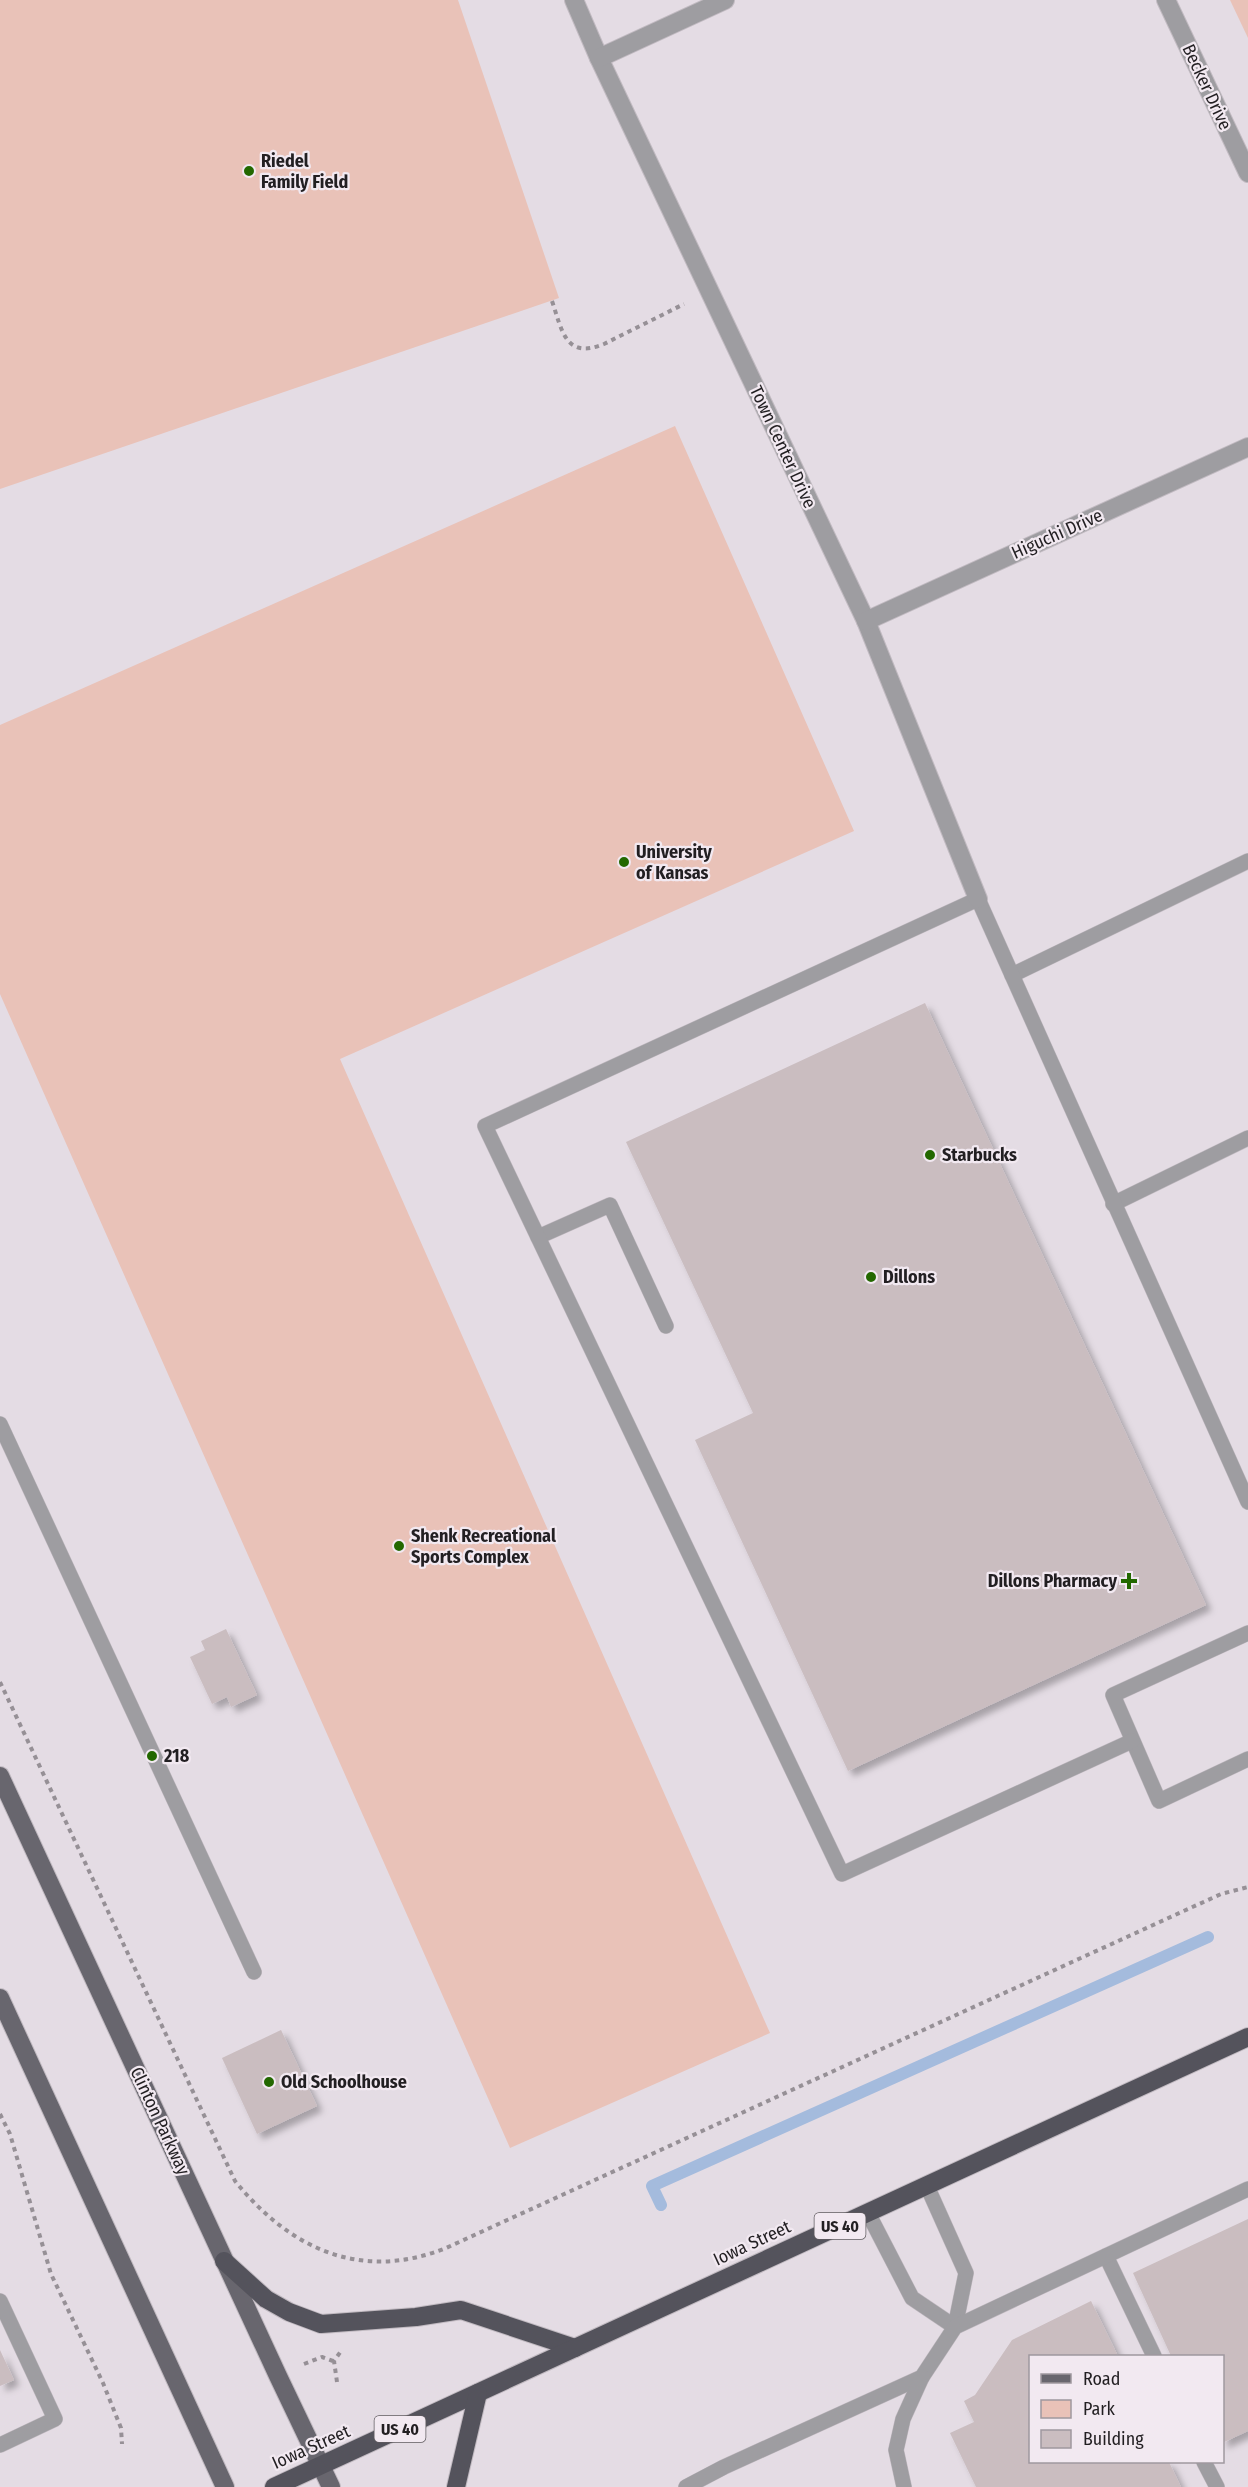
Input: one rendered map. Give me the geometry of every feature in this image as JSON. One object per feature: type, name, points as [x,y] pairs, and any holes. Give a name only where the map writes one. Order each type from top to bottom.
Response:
[{"type":"highway","name":"Iowa Street","points":[[274,2487],[1248,2037]]},
{"type":"highway","points":[[224,2260],[266,2299],[289,2313],[321,2324],[416,2317],[461,2310],[575,2348]]},
{"type":"highway","points":[[456,2487],[478,2393]]},
{"type":"main road","name":"Clinton Parkway","points":[[0,1776],[278,2376],[332,2487]]},
{"type":"main road","points":[[0,1998],[225,2487]]},
{"type":"street","name":"Town Center Drive","points":[[574,0],[599,58],[866,621],[978,899]]},
{"type":"street","points":[[599,58],[725,0]]},
{"type":"street","name":"Becker Drive","points":[[1166,0],[1248,174]]},
{"type":"street","name":"Higuchi Drive","points":[[866,621],[1248,447]]},
{"type":"lane","points":[[1012,975],[1248,861]]},
{"type":"lane","points":[[1132,1741],[842,1875],[486,1126],[978,899],[1248,1502]]},
{"type":"lane","points":[[1113,1204],[1248,1138]]},
{"type":"lane","points":[[538,1237],[610,1205],[666,1326]]},
{"type":"lane","points":[[0,1424],[254,1972]]},
{"type":"lane","points":[[1248,1633],[1113,1695],[1159,1801],[1248,1759]]},
{"type":"lane","points":[[904,2487],[896,2450],[903,2419],[922,2377],[955,2327],[966,2273],[927,2186]]},
{"type":"lane","points":[[955,2327],[1248,2189]]},
{"type":"lane","points":[[868,2213],[912,2298],[955,2327]]},
{"type":"lane","points":[[1106,2256],[1154,2355]]},
{"type":"lane","points":[[0,2301],[55,2419],[0,2445]]},
{"type":"lane","points":[[686,2487],[724,2467],[922,2377]]},
{"type":"lane","points":[[1204,2463],[1216,2487]]},
{"type":"path","points":[[552,301],[563,334],[570,344],[580,350],[591,349],[709,291]]},
{"type":"path","points":[[0,1682],[235,2181],[262,2212],[279,2227],[311,2245],[362,2261],[404,2260],[446,2248],[1221,1894],[1248,1887]]},
{"type":"path","points":[[0,2114],[10,2134],[51,2274],[103,2383],[121,2428],[122,2445]]},
{"type":"path","points":[[337,2382],[334,2361],[341,2353],[341,2341]]},
{"type":"path","points":[[303,2365],[322,2358],[334,2361]]},
{"type":"green space","name":"Riedel Family Field","points":[[0,0],[458,0],[559,298],[0,489]]},
{"type":"green space","points":[[1230,0],[1248,0],[1248,38]]},
{"type":"green space","name":"Shenk Recreational Sports Complex","points":[[675,426],[854,831],[340,1059],[770,2033],[510,2148],[0,994],[0,725]]},
{"type":"building","name":"Dillons","points":[[925,1003],[1206,1605],[848,1771],[695,1440],[753,1413],[626,1142]]},
{"type":"building","points":[[226,1629],[257,1695],[231,1707],[227,1697],[212,1704],[190,1657],[205,1650],[201,1641]]},
{"type":"building","name":"Old Schoolhouse","points":[[281,2030],[317,2106],[257,2134],[222,2058]]},
{"type":"building","points":[[1248,2219],[1248,2431],[1224,2442],[1224,2355],[1171,2355],[1133,2273]]},
{"type":"building","points":[[1091,2301],[1118,2355],[1029,2355],[1029,2463],[1169,2463],[1181,2487],[976,2487],[950,2433],[974,2422],[964,2401],[975,2395],[1012,2340]]},
{"type":"building","points":[[0,2350],[14,2380],[0,2386]]},
{"type":"waterway","points":[[661,2205],[652,2186],[1208,1937]]},
{"type":"place","name":"Riedel Family Field","points":[[249,171]]},
{"type":"place","name":"University of Kansas","points":[[624,862]]},
{"type":"place","name":"Starbucks","points":[[930,1155]]},
{"type":"place","name":"Dillons","points":[[871,1277]]},
{"type":"place","name":"Shenk Recreational Sports Complex","points":[[399,1546]]},
{"type":"place","name":"Dillons Pharmacy","points":[[1129,1581]]},
{"type":"place","name":"218","points":[[152,1756]]},
{"type":"place","name":"Old Schoolhouse","points":[[269,2082]]}]
